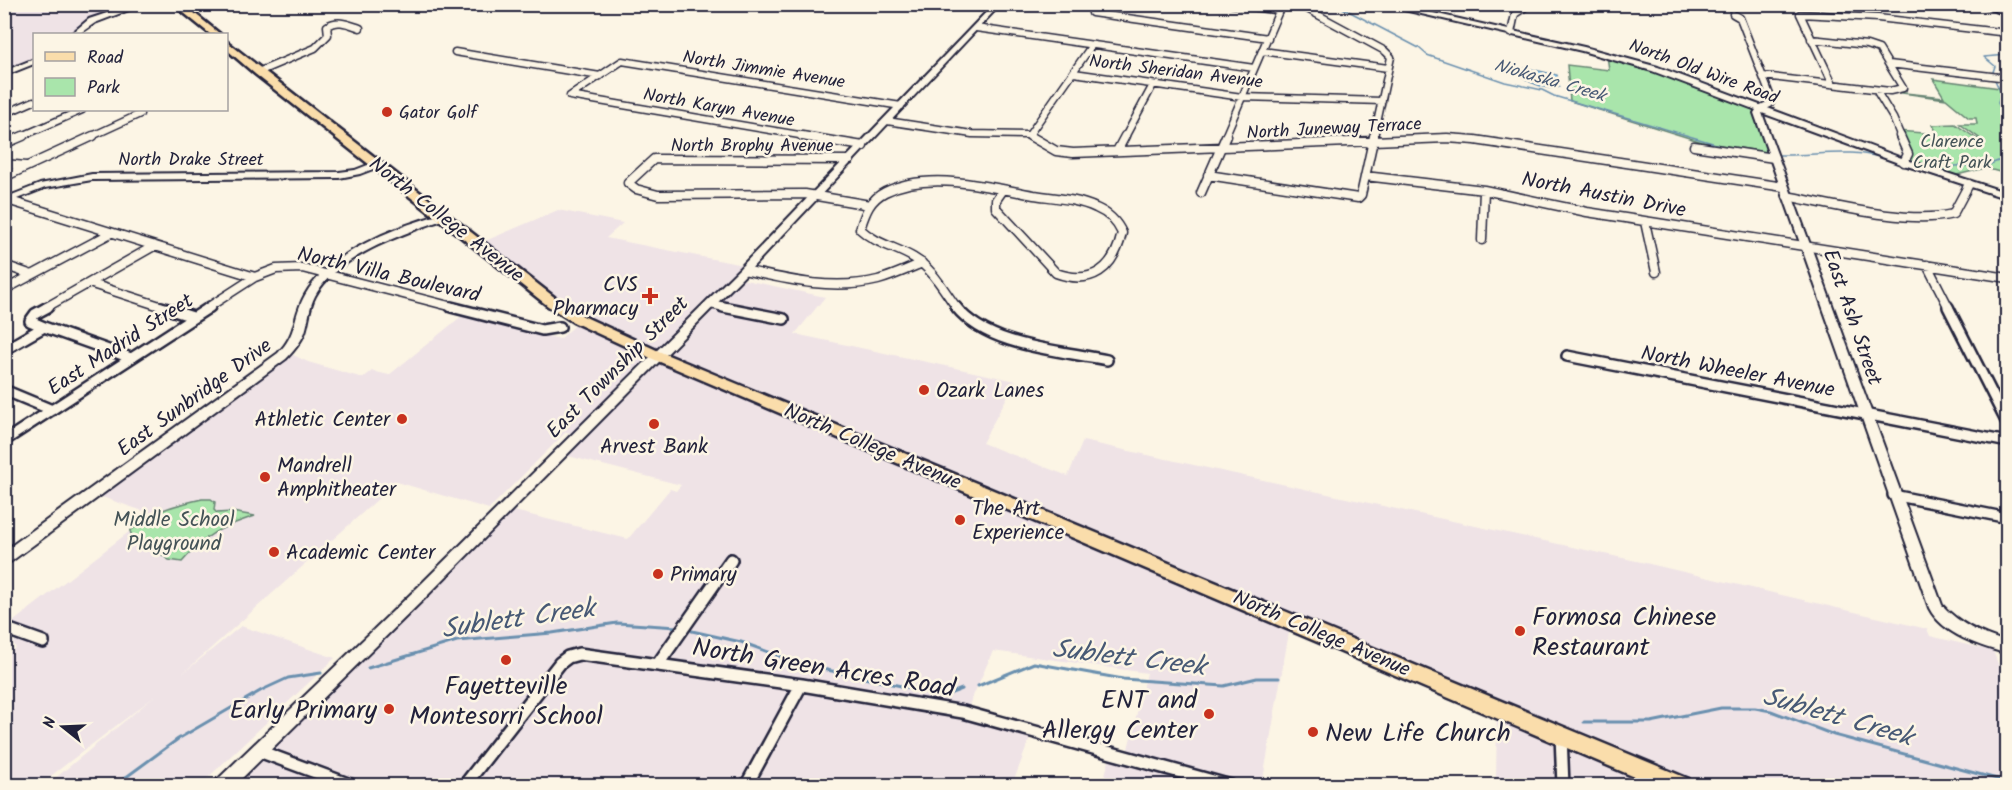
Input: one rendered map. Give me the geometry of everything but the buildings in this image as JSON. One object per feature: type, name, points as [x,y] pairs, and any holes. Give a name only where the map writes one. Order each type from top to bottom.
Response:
[{"type":"main road","points":[[177,4],[214,33]]},
{"type":"main road","points":[[1980,4],[2007,14]]},
{"type":"main road","name":"North College Avenue","points":[[228,46],[442,217],[553,303],[579,319],[658,356],[1681,786]]},
{"type":"street","points":[[76,33],[92,21],[142,4]]},
{"type":"street","name":"East Township Street","points":[[222,786],[423,592],[744,270],[998,4]]},
{"type":"street","points":[[1098,4],[1092,14],[1268,38]]},
{"type":"street","points":[[1201,193],[1281,8],[1232,4]]},
{"type":"street","points":[[1208,175],[1354,198],[1361,195],[1391,57],[1385,51],[1298,4]]},
{"type":"street","name":"North Old Wire Road","points":[[1381,4],[1632,62],[1703,86],[1904,162],[2007,196]]},
{"type":"street","points":[[1511,33],[1515,14],[1530,4]]},
{"type":"street","name":"East Ash Street","points":[[1733,14],[1740,18],[1772,100],[1758,113],[1893,495],[1936,608],[1944,619],[1963,631],[2007,648]]},
{"type":"street","points":[[1833,84],[1799,16],[1803,14],[1878,18],[2007,33]]},
{"type":"street","points":[[258,72],[320,45],[328,35],[329,23],[342,21],[360,28]]},
{"type":"street","points":[[976,28],[1254,68]]},
{"type":"street","points":[[1763,76],[1876,90],[1900,91],[1903,86],[1881,51],[1875,47],[1810,39]]},
{"type":"street","points":[[887,121],[972,134],[1029,135],[1092,45]]},
{"type":"street","points":[[1262,51],[1388,68]]},
{"type":"street","points":[[455,52],[600,76]]},
{"type":"street","points":[[4,74],[33,61]]},
{"type":"street","name":"North Jimmie Avenue","points":[[600,76],[622,61],[901,106]]},
{"type":"street","points":[[1889,64],[2007,78]]},
{"type":"street","name":"North Sheridan Avenue","points":[[1074,73],[1242,97],[1382,101]]},
{"type":"street","name":"North Karyn Avenue","points":[[600,76],[570,96],[863,146]]},
{"type":"street","points":[[1117,151],[1153,85]]},
{"type":"street","points":[[1876,90],[1893,118],[1908,154],[1904,162]]},
{"type":"street","points":[[4,114],[33,101]]},
{"type":"street","points":[[4,144],[80,111]]},
{"type":"street","points":[[4,177],[140,114]]},
{"type":"street","name":"North Juneway Terrace","points":[[1029,135],[1056,152],[1073,153],[1373,142],[1379,139],[1468,139],[1934,218],[1953,214],[1969,184]]},
{"type":"street","points":[[1694,146],[1774,158]]},
{"type":"street","name":"North Brophy Avenue","points":[[816,195],[658,195],[629,186],[629,180],[654,159],[850,160]]},
{"type":"street","points":[[4,164],[28,166]]},
{"type":"street","name":"North Drake Street","points":[[5,200],[43,186],[92,177],[351,173],[378,164]]},
{"type":"street","points":[[351,173],[371,172],[393,177]]},
{"type":"street","name":"North Austin Drive","points":[[1365,176],[1484,190],[1646,222],[2007,278]]},
{"type":"street","points":[[1003,190],[996,200],[996,208],[1051,269],[1062,276],[1082,278],[1096,275],[1107,268],[1122,237],[1117,224],[1102,211],[1084,203],[1003,190],[936,181],[897,188],[881,195],[870,205],[861,218],[860,229],[867,236],[911,255],[922,263],[966,318],[982,329],[1005,338],[1107,360]]},
{"type":"street","points":[[1482,240],[1484,190]]},
{"type":"street","points":[[816,195],[870,205]]},
{"type":"street","points":[[5,200],[255,277]]},
{"type":"street","name":"East Sunbridge Drive","points":[[4,559],[282,356],[297,341],[309,297],[328,274],[371,245],[442,217]]},
{"type":"street","points":[[1646,222],[1656,272]]},
{"type":"street","points":[[4,290],[111,233]]},
{"type":"street","points":[[131,358],[33,323],[31,318],[154,246]]},
{"type":"street","points":[[744,270],[809,284],[832,286],[881,279],[922,263]]},
{"type":"street","points":[[4,265],[32,275]]},
{"type":"street","points":[[1927,265],[2007,425]]},
{"type":"street","name":"North Villa Boulevard","points":[[255,277],[269,271],[291,267],[328,274],[542,330],[560,327]]},
{"type":"street","name":"East Madrid Street","points":[[4,441],[255,277]]},
{"type":"street","points":[[89,283],[193,317]]},
{"type":"street","points":[[710,304],[784,319]]},
{"type":"street","points":[[4,350],[44,327]]},
{"type":"street","name":"North Wheeler Avenue","points":[[1567,356],[2007,442]]},
{"type":"street","points":[[4,390],[52,410]]},
{"type":"street","points":[[1893,495],[2007,518]]},
{"type":"street","points":[[658,664],[731,560]]},
{"type":"street","points":[[4,628],[43,642]]},
{"type":"street","name":"North Green Acres Road","points":[[464,786],[560,663],[568,657],[579,654],[801,685],[963,712],[1012,728],[1207,782],[1231,786]]},
{"type":"street","points":[[746,786],[801,685]]},
{"type":"street","points":[[1561,735],[1563,786]]},
{"type":"street","points":[[259,751],[353,786]]},
{"type":"shaded area","points":[[4,5],[142,5],[84,26],[76,33],[33,33],[33,61],[14,70],[5,68]]},
{"type":"shaded area","points":[[558,210],[623,223],[606,238],[748,266],[736,278],[825,297],[795,334],[1016,381],[982,443],[1068,476],[1083,441],[1641,562],[1927,629],[1930,636],[1993,651],[2007,687],[2007,785],[1496,785],[1497,708],[1291,621],[1262,785],[1102,785],[1111,754],[1126,757],[1147,673],[993,651],[966,712],[1032,733],[1012,785],[222,785],[506,509],[628,539],[670,489],[676,491],[681,485],[560,454],[579,435],[566,432],[489,509],[397,482],[182,674],[241,626],[335,658],[200,785],[47,785],[155,696],[39,785],[5,785],[4,656],[16,648],[13,643],[23,635],[5,628],[152,514],[93,494],[287,352],[308,362],[363,378],[372,371],[389,375],[463,315],[560,339],[580,321],[478,244]]},
{"type":"green space","points":[[1607,55],[1761,108],[1758,114],[1772,153],[1702,142],[1570,101],[1567,65],[1609,70]]},
{"type":"green space","name":"Clarence Craft Park","points":[[1933,79],[2007,89],[2007,174],[1985,168],[1949,177],[1904,162],[1908,156],[1897,131],[1937,134],[1933,125],[1955,124],[1977,139],[1979,138],[1960,124],[1977,124],[1976,118],[1969,118],[1946,99],[1895,92],[1944,97]]},
{"type":"green space","name":"Middle School Playground","points":[[202,499],[211,499],[215,502],[214,510],[217,513],[232,512],[255,516],[214,533],[199,544],[182,562],[169,560],[158,552],[135,544],[130,531],[148,518],[172,507]]},
{"type":"water","points":[[1526,68],[1557,75],[1559,87],[1543,87],[1531,82],[1518,71]]},
{"type":"waterway","name":"Niokaska Creek","points":[[1335,4],[1419,48],[1427,55],[1505,82],[1542,90],[1554,96],[1726,147]]},
{"type":"waterway","name":"Niokaska Creek","points":[[1992,75],[1995,66],[1984,57],[2008,55]]},
{"type":"waterway","name":"Niokaska Creek","points":[[1994,78],[2001,93],[1998,103],[2002,112],[2000,124],[2008,134]]},
{"type":"waterway","name":"Niokaska Creek","points":[[1778,155],[1848,153],[1890,160]]},
{"type":"waterway","name":"Niokaska Creek","points":[[1942,171],[1954,166],[1988,165],[2008,157]]},
{"type":"waterway","name":"Niokaska Creek","points":[[1904,165],[1915,169]]},
{"type":"waterway","name":"Sublett Creek","points":[[368,668],[457,641],[552,633],[617,623],[677,627]]},
{"type":"waterway","name":"Sublett Creek","points":[[692,631],[741,642],[804,665],[929,692],[949,694],[962,689]]},
{"type":"waterway","name":"Sublett Creek","points":[[978,686],[1034,663],[1123,679],[1224,686],[1257,678],[1279,678]]},
{"type":"waterway","name":"Sublett Creek","points":[[114,786],[178,739],[262,690],[288,678],[321,673]]},
{"type":"waterway","name":"Sublett Creek","points":[[1584,722],[1651,722],[1721,708],[1755,708],[1771,711],[1834,735],[2008,782]]},
{"type":"place","name":"Gator Golf","points":[[387,112]]},
{"type":"place","name":"CVS Pharmacy","points":[[650,296]]},
{"type":"place","name":"Ozark Lanes","points":[[924,390]]},
{"type":"place","name":"Athletic Center","points":[[402,419]]},
{"type":"place","name":"Arvest Bank","points":[[654,424]]},
{"type":"place","name":"Mandrell Amphitheater","points":[[265,477]]},
{"type":"place","name":"The Art Experience","points":[[960,520]]},
{"type":"place","name":"Academic Center","points":[[274,552]]},
{"type":"place","name":"Primary","points":[[658,574]]},
{"type":"place","name":"Formosa Chinese Restaurant","points":[[1520,631]]},
{"type":"place","name":"Fayetteville Montesorri School","points":[[506,660]]},
{"type":"place","name":"Early Primary","points":[[389,709]]},
{"type":"place","name":"ENT and Allergy Center","points":[[1209,714]]},
{"type":"place","name":"New Life Church","points":[[1313,732]]}]
